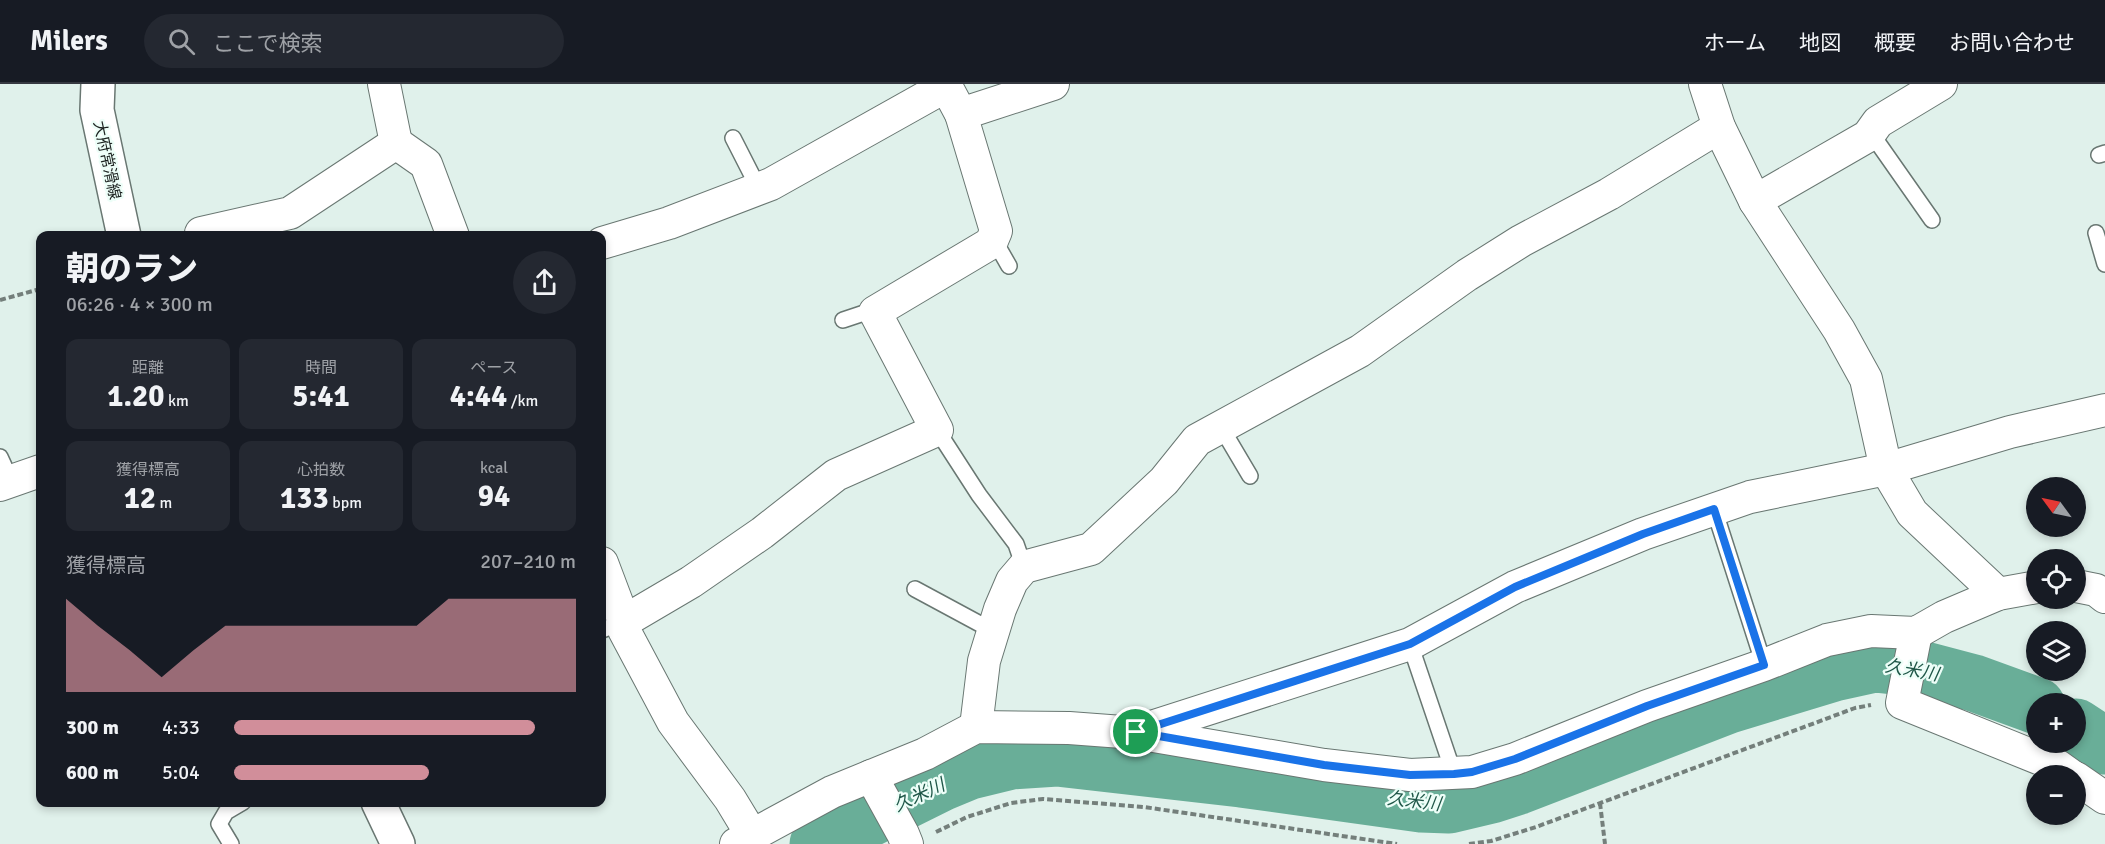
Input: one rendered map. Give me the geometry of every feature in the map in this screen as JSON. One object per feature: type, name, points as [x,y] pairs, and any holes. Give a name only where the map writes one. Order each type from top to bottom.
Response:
[{"type":"main road","name":"大府常滑線","points":[[98,84],[97,110],[123,231]]},
{"type":"main road","points":[[380,807],[398,844]]},
{"type":"street","points":[[384,84],[396,142],[426,164],[451,231]]},
{"type":"street","points":[[961,114],[1053,84]]},
{"type":"street","points":[[1705,84],[1719,127],[1755,201],[1839,330],[1866,379],[1886,469],[1912,513],[1998,594]]},
{"type":"street","points":[[1755,201],[1868,136],[1878,122],[1941,84]]},
{"type":"street","points":[[606,242],[669,223],[771,184],[946,85],[961,114],[996,231],[991,243],[978,252],[875,312],[937,430],[836,475],[744,546],[691,582],[612,626]]},
{"type":"street","points":[[976,727],[984,661],[993,631],[1012,581],[1024,567],[1091,549],[1164,482],[1197,440],[1360,351],[1467,275],[1521,242],[1609,194],[1719,127]]},
{"type":"street","points":[[210,231],[290,213],[396,142]]},
{"type":"street","points":[[1136,732],[1410,644],[1515,587],[1643,534],[1750,497],[1886,469],[2010,432],[2105,410]]},
{"type":"street","points":[[4,475],[36,471]]},
{"type":"street","points":[[606,588],[612,626]]},
{"type":"street","points":[[612,626],[624,630],[673,722],[730,799],[745,840],[832,792],[875,783],[976,727],[1069,728],[1136,732],[1324,765],[1410,775],[1472,772],[1515,759],[1647,706],[1827,640],[1871,631],[1916,633],[1944,617],[1998,594],[2026,589]]},
{"type":"street","points":[[1916,633],[1902,703],[2056,765]]},
{"type":"street","points":[[875,783],[913,838]]},
{"type":"street","points":[[2086,785],[2105,798]]},
{"type":"lane","points":[[1868,136],[1878,143],[1932,219]]},
{"type":"lane","points":[[733,138],[759,189]]},
{"type":"lane","points":[[2096,233],[2105,264]]},
{"type":"lane","points":[[993,238],[1009,266]]},
{"type":"lane","points":[[843,320],[870,311],[875,312]]},
{"type":"lane","points":[[1221,428],[1250,476]]},
{"type":"lane","points":[[937,430],[979,495],[1016,544],[1024,567]]},
{"type":"lane","points":[[1714,509],[1764,665]]},
{"type":"lane","points":[[915,589],[993,631]]},
{"type":"lane","points":[[1410,644],[1454,774]]},
{"type":"lane","points":[[231,844],[219,824],[226,812],[234,807]]},
{"type":"path","points":[[0,300],[36,290]]},
{"type":"path","points":[[1469,844],[1491,841],[1536,827],[1855,708],[1902,703]]},
{"type":"path","points":[[913,838],[1011,803],[1043,799],[1144,807],[1397,844]]},
{"type":"path","points":[[1600,803],[1605,844]]},
{"type":"waterway","name":"久米川","points":[[818,844],[941,783],[970,771],[1011,761],[1057,758],[1241,779],[1421,804],[1449,805],[1519,786],[1729,705],[1834,673],[1875,664],[1921,669],[1974,683],[2026,702]]},
{"type":"waterway","name":"久米川","points":[[2086,734],[2105,746]]},
{"type":"route","points":[[1714,509],[1764,665],[1647,706],[1515,759],[1472,772],[1454,774],[1410,775],[1324,765],[1136,732],[1410,644],[1515,587],[1643,534],[1714,509]]}]
